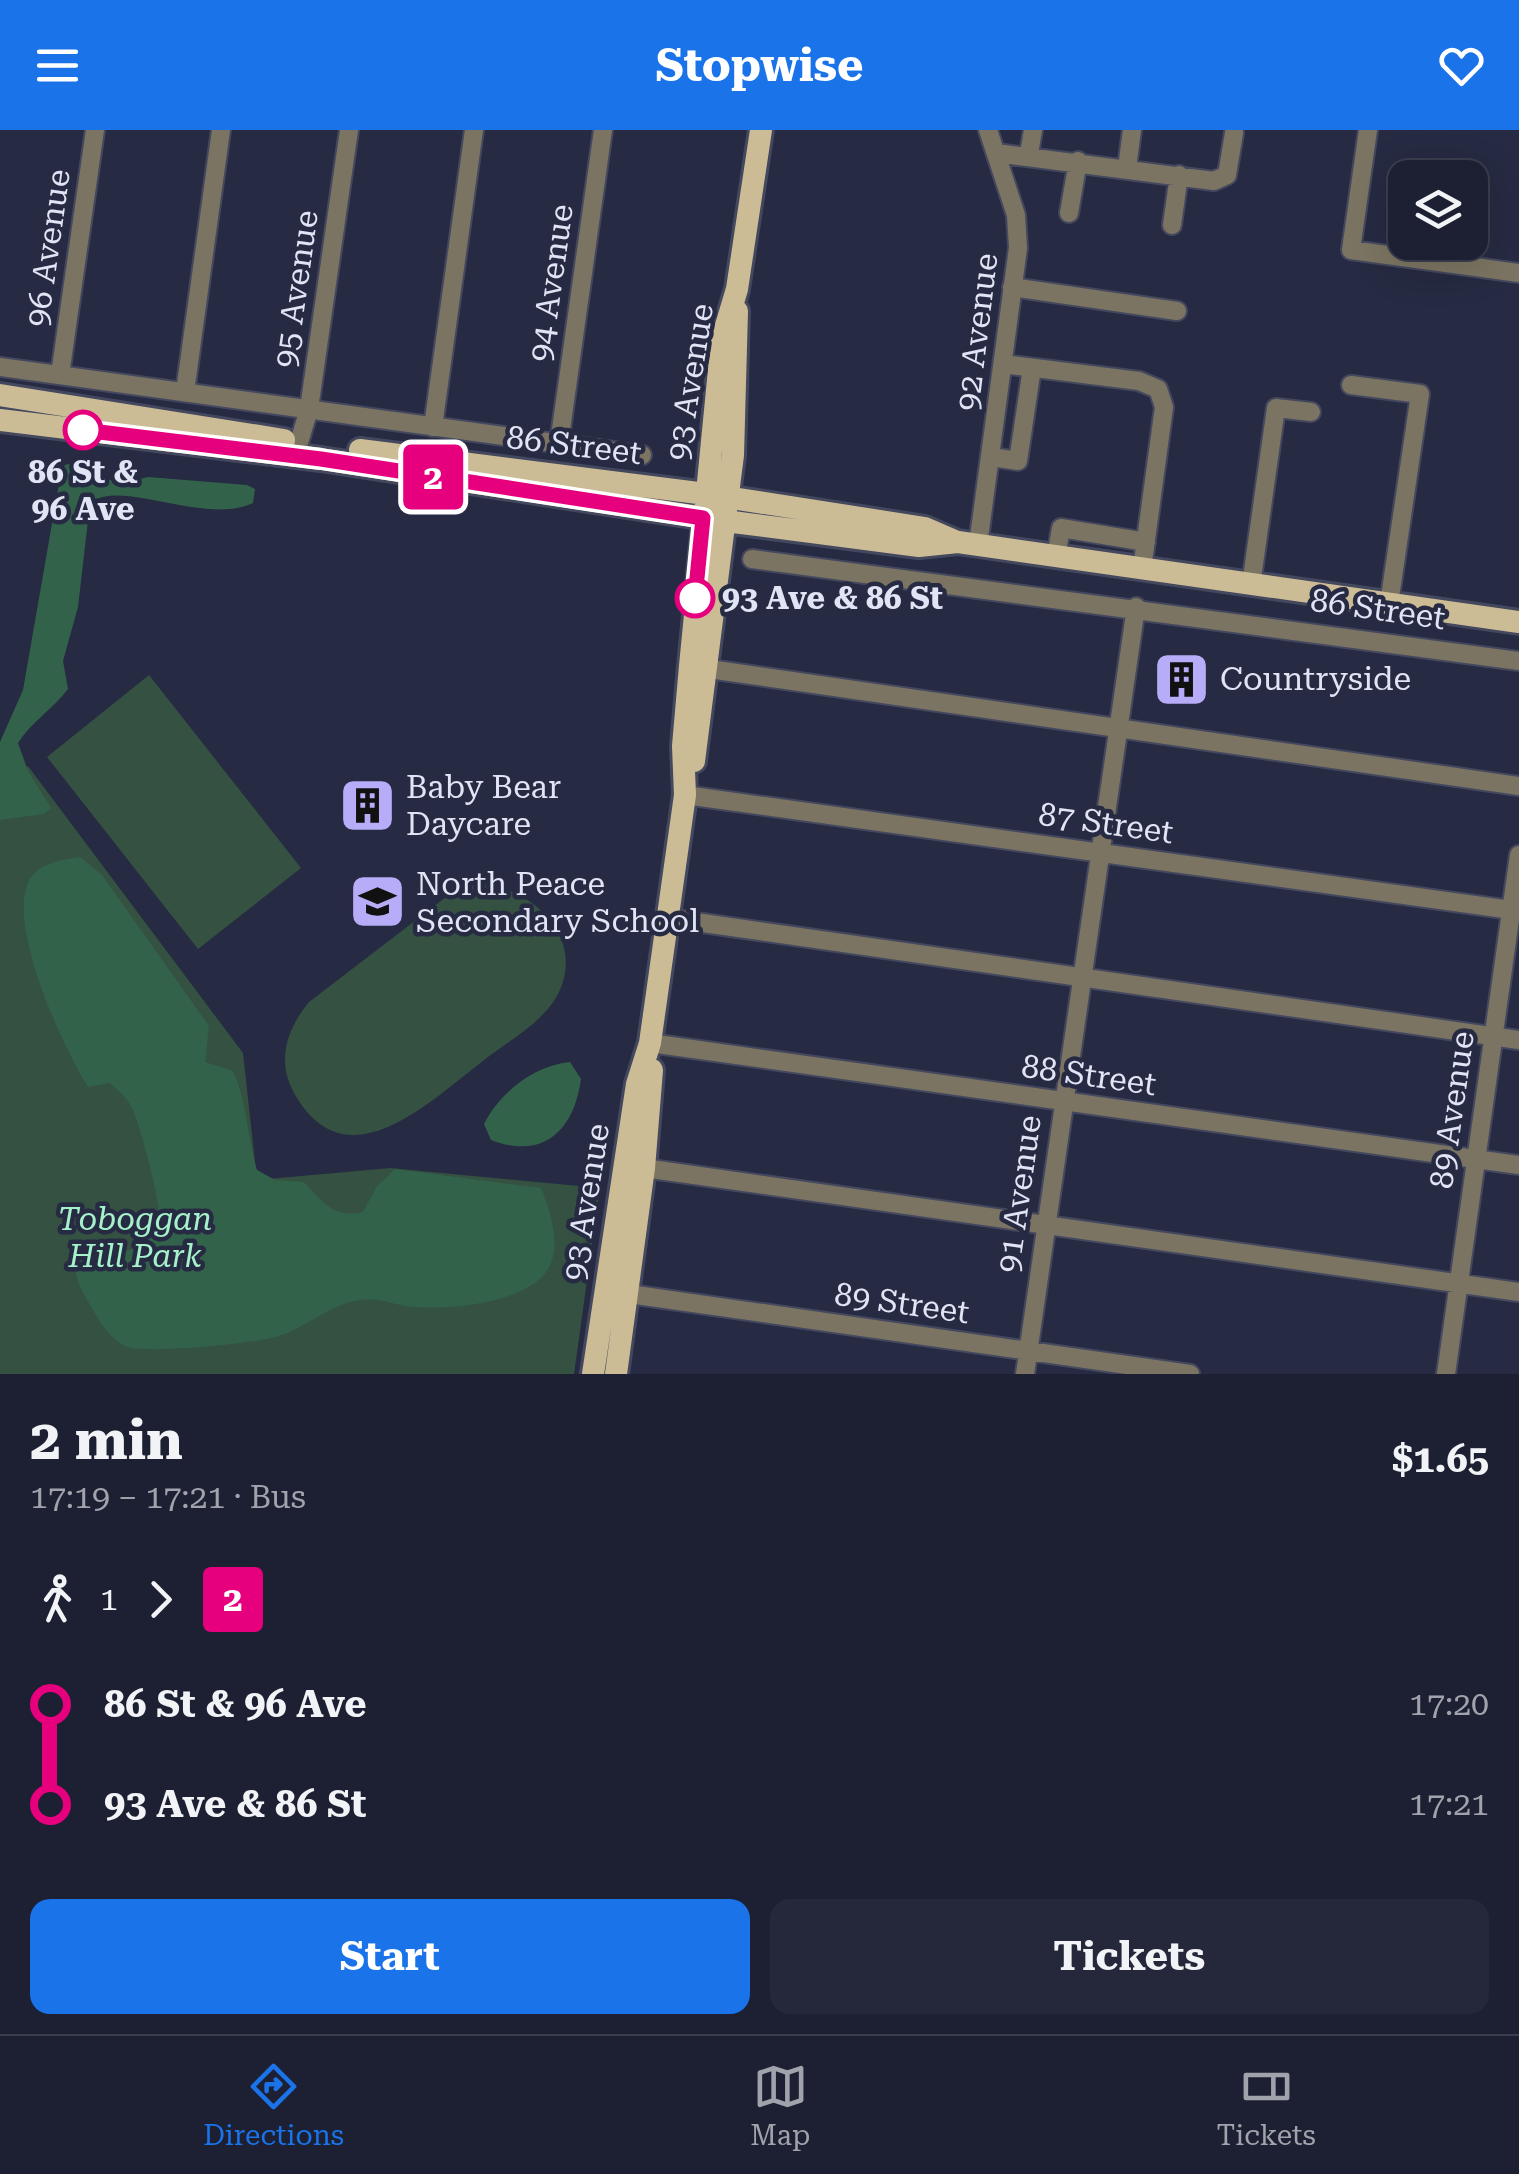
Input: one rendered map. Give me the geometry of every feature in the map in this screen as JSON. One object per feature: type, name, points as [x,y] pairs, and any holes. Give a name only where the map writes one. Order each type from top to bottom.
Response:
[{"type":"main road","name":"93 Avenue","points":[[686,790],[683,746],[715,508],[734,425],[737,289],[761,130]]},
{"type":"main road","name":"86 Street","points":[[0,394],[298,449],[715,508],[919,546],[968,544],[1519,622]]},
{"type":"main road","name":"86 Street","points":[[0,420],[298,449]]},
{"type":"main road","name":"93 Avenue","points":[[616,1374],[616,1292],[638,1084],[650,1043],[686,790],[698,748],[709,668],[715,508]]},
{"type":"main road","name":"93 Avenue","points":[[593,1374],[644,1168],[652,1086],[650,1043]]},
{"type":"street","name":"96 Avenue","points":[[60,375],[95,130]]},
{"type":"street","points":[[185,392],[221,130]]},
{"type":"street","name":"95 Avenue","points":[[298,449],[309,408],[349,130]]},
{"type":"street","points":[[434,427],[474,130]]},
{"type":"street","name":"94 Avenue","points":[[559,444],[603,130]]},
{"type":"street","name":"92 Avenue","points":[[968,544],[992,457],[1018,230],[988,130]]},
{"type":"street","points":[[1029,154],[1033,130]]},
{"type":"street","points":[[1127,168],[1132,130]]},
{"type":"street","points":[[1368,130],[1351,250],[1519,274]]},
{"type":"street","points":[[996,153],[1224,180],[1234,133]]},
{"type":"street","points":[[1070,213],[1078,161]]},
{"type":"street","points":[[1172,226],[1179,176]]},
{"type":"street","points":[[1012,287],[1177,311]]},
{"type":"street","points":[[1002,364],[1140,381],[1150,384],[1162,397],[1142,569]]},
{"type":"street","name":"86 Street","points":[[0,366],[642,455]]},
{"type":"street","points":[[992,457],[1018,460],[1032,368]]},
{"type":"street","points":[[1351,385],[1420,394],[1389,604]]},
{"type":"street","points":[[1251,585],[1276,408],[1311,412]]},
{"type":"street","points":[[1056,557],[1061,528],[1146,542]]},
{"type":"street","name":"86 Street","points":[[752,559],[1136,607],[1519,662]]},
{"type":"street","name":"91 Avenue","points":[[1025,1374],[1136,607]]},
{"type":"street","points":[[709,668],[1519,786]]},
{"type":"street","name":"87 Street","points":[[686,790],[1515,911]]},
{"type":"street","name":"89 Avenue","points":[[1446,1374],[1492,1036],[1515,911],[1519,855]]},
{"type":"street","points":[[668,918],[1519,1040]]},
{"type":"street","name":"88 Street","points":[[650,1043],[1519,1166]]},
{"type":"street","points":[[644,1168],[1519,1292]]},
{"type":"street","name":"89 Street","points":[[616,1292],[1190,1374]]},
{"type":"green space","points":[[76,462],[110,480],[128,482],[148,477],[247,485],[255,489],[253,503],[233,509],[212,509],[121,496],[90,503],[78,607],[63,661],[68,689],[18,743],[28,771],[51,808],[44,814],[0,820],[0,742],[23,690],[61,472],[65,465]]},
{"type":"green space","points":[[149,675],[301,868],[198,949],[47,757]]},
{"type":"green space","name":"Toboggan Hill Park","points":[[28,766],[243,1053],[257,1180],[390,1168],[600,1188],[574,1374],[0,1374],[0,789]]},
{"type":"green space","points":[[80,857],[102,875],[209,1026],[205,1062],[233,1071],[257,1170],[275,1180],[304,1182],[330,1207],[353,1214],[363,1212],[377,1186],[395,1169],[541,1188],[551,1217],[554,1250],[548,1269],[538,1281],[506,1297],[467,1305],[429,1308],[355,1301],[279,1336],[250,1342],[139,1349],[112,1336],[81,1289],[77,1275],[79,1254],[122,1252],[149,1239],[159,1217],[156,1192],[131,1106],[110,1083],[88,1087],[65,1043],[40,983],[25,922],[24,896],[35,872]]},
{"type":"green space","points":[[476,884],[517,894],[549,919],[560,935],[565,954],[565,975],[557,996],[523,1032],[414,1113],[388,1127],[363,1134],[338,1133],[315,1120],[294,1093],[286,1069],[286,1045],[301,1012],[446,897]]},
{"type":"green space","points":[[570,1062],[581,1079],[577,1097],[563,1126],[553,1136],[526,1146],[491,1140],[484,1124],[509,1091],[531,1075]]},
{"type":"bus line","name":"2","points":[[83,430],[321,459],[703,518],[695,598]]},
{"type":"place","name":"86 St & 96 Ave","points":[[83,430]]},
{"type":"place","name":"93 Ave & 86 St","points":[[695,598]]},
{"type":"place","name":"Countryside","points":[[1181,679]]},
{"type":"place","name":"Baby Bear Daycare","points":[[367,805]]},
{"type":"place","name":"North Peace Secondary School","points":[[377,902]]}]
